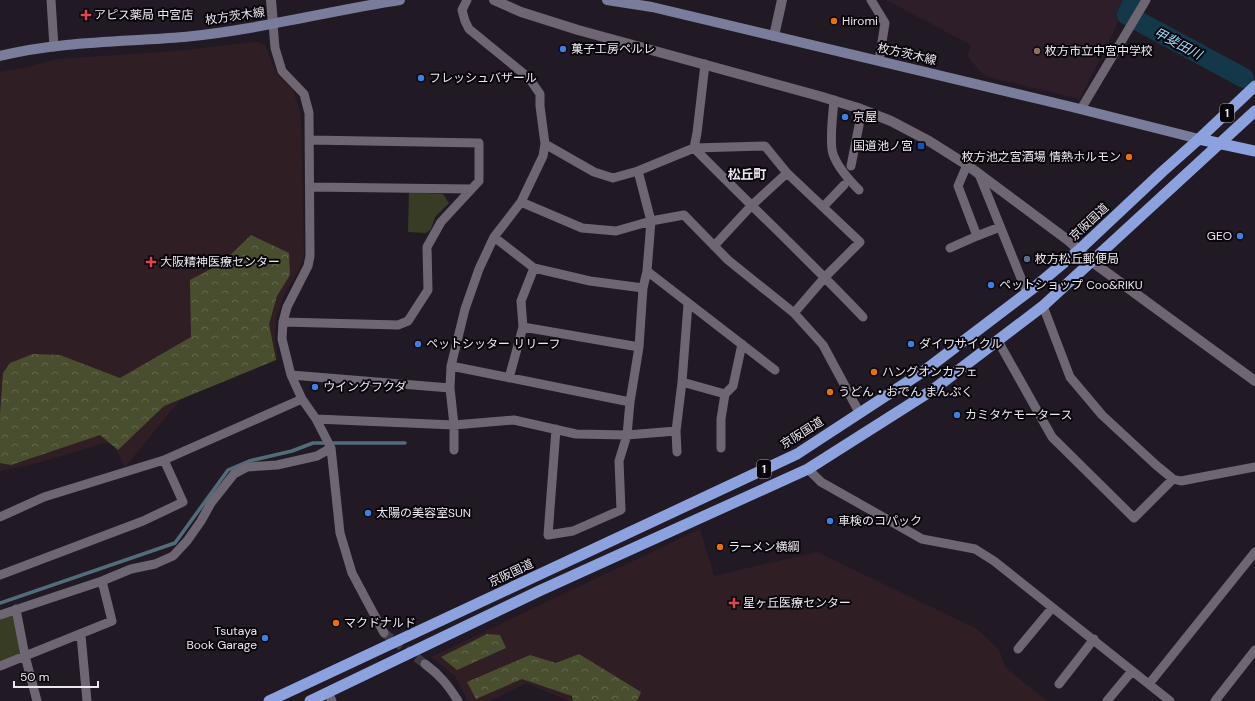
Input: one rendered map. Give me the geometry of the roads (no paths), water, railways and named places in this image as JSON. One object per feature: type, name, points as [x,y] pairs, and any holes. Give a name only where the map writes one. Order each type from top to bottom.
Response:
[{"type":"highway","name":"京阪国道","points":[[269,701],[797,454],[859,412],[924,371],[1027,293],[1079,250],[1162,172],[1199,140],[1255,86]]},
{"type":"highway","name":"1","points":[[310,701],[330,696],[540,591],[808,469],[934,389],[1043,306],[1255,111]]},
{"type":"highway","points":[[1199,140],[1255,151]]},
{"type":"main road","name":"枚方茨木線","points":[[0,56],[78,44],[185,37],[273,24],[400,0]]},
{"type":"main road","name":"枚方茨木線","points":[[607,0],[652,7],[1081,109],[1199,140]]},
{"type":"street","points":[[51,0],[54,47]]},
{"type":"street","points":[[271,0],[274,48],[282,71],[304,94],[310,113],[310,256],[308,266],[287,307],[282,322],[282,339],[291,375],[302,399],[316,419],[329,444],[340,533],[352,573],[384,634]]},
{"type":"street","points":[[454,450],[454,425],[450,388],[451,366],[466,309],[479,269],[494,237],[521,202],[543,156],[545,144],[540,94],[529,78],[469,29],[462,10],[467,0]]},
{"type":"street","points":[[494,0],[521,12],[549,21],[834,100],[891,122],[929,140],[967,165],[1079,250],[1091,261],[1255,381]]},
{"type":"street","points":[[774,36],[782,0]]},
{"type":"street","points":[[872,0],[886,23],[879,61]]},
{"type":"street","points":[[1081,109],[1129,30],[1144,2]]},
{"type":"street","points":[[694,148],[705,64]]},
{"type":"street","points":[[834,100],[832,153],[843,172],[859,190]]},
{"type":"street","points":[[851,166],[862,110]]},
{"type":"street","points":[[282,322],[398,325],[408,321],[428,290],[427,247],[441,222],[479,181],[479,143],[310,140]]},
{"type":"street","points":[[545,144],[594,172],[613,178],[638,171],[694,148],[765,146],[787,173],[860,242],[825,277],[794,313]]},
{"type":"street","points":[[694,148],[751,206],[825,277],[863,317]]},
{"type":"street","points":[[967,165],[958,186],[977,236]]},
{"type":"street","points":[[556,429],[548,535],[573,531],[621,510],[619,461],[627,435],[630,402],[639,347],[643,288],[647,271],[651,221],[638,171]]},
{"type":"street","points":[[714,246],[751,206],[787,173]]},
{"type":"street","points":[[979,174],[1027,293]]},
{"type":"street","points":[[823,207],[844,185]]},
{"type":"street","points":[[310,187],[471,189]]},
{"type":"street","points":[[521,202],[582,228],[616,231],[651,221],[684,215],[728,260],[794,313],[823,345],[859,412]]},
{"type":"street","points":[[950,248],[1000,227]]},
{"type":"street","points":[[494,237],[534,268],[590,281],[643,288]]},
{"type":"street","points":[[509,378],[523,327],[521,301],[534,268]]},
{"type":"street","points":[[647,271],[775,370]]},
{"type":"street","points":[[677,452],[676,431],[682,382],[688,304]]},
{"type":"street","points":[[1043,306],[1070,377],[1102,415],[1173,479],[1181,481],[1255,467]]},
{"type":"street","points":[[523,327],[639,347]]},
{"type":"street","points":[[998,341],[1052,437],[1134,518],[1173,479]]},
{"type":"street","points":[[721,448],[721,418],[725,394],[733,386],[742,344]]},
{"type":"street","points":[[451,366],[630,402]]},
{"type":"street","points":[[291,375],[450,388]]},
{"type":"street","points":[[682,382],[725,394]]},
{"type":"street","points":[[0,517],[44,497],[164,460],[302,399]]},
{"type":"street","points":[[316,419],[454,425],[514,420],[576,434],[627,435],[676,431]]},
{"type":"street","points":[[0,615],[102,581],[131,568],[155,564],[173,556],[187,541],[201,521],[210,503],[234,474],[247,467],[277,465],[317,456],[329,444]]},
{"type":"street","points":[[0,575],[144,521],[183,502],[164,460]]},
{"type":"street","points":[[808,469],[821,482],[922,539],[975,549],[994,561],[1052,608],[1094,639],[1170,701]]},
{"type":"street","points":[[1148,684],[1255,552]]},
{"type":"street","points":[[532,578],[540,591]]},
{"type":"street","points":[[0,666],[81,635],[112,621],[102,581]]},
{"type":"street","points":[[1018,650],[1052,608]]},
{"type":"street","points":[[16,609],[25,656],[37,701]]},
{"type":"street","points":[[81,635],[87,701]]},
{"type":"street","points":[[1059,684],[1094,639]]},
{"type":"street","points":[[1215,701],[1255,650]]},
{"type":"street","points":[[425,664],[439,674],[448,684],[458,701]]},
{"type":"street","points":[[1107,701],[1132,671]]},
{"type":"waterway","name":"甲斐田川","points":[[1134,0],[1127,15],[1244,78]]},
{"type":"waterway","points":[[0,603],[175,543],[228,470],[249,461],[292,451],[313,443],[405,443]]},
{"type":"tunnel","points":[[384,633],[425,664]]},
{"type":"place","name":"アピス薬局 中宮店","points":[[86,15]]},
{"type":"place","name":"Hiromi","points":[[834,21]]},
{"type":"place","name":"菓子工房ペルレ","points":[[563,49]]},
{"type":"place","name":"枚方市立中宮中学校","points":[[1037,51]]},
{"type":"place","name":"フレッシュバザール","points":[[421,78]]},
{"type":"place","name":"京屋","points":[[845,117]]},
{"type":"place","name":"国道池ノ宮","points":[[921,146]]},
{"type":"place","name":"枚方池之宮酒場 情熱ホルモン","points":[[1129,157]]},
{"type":"place","name":"GEO","points":[[1240,236]]},
{"type":"place","name":"枚方松丘郵便局","points":[[1027,259]]},
{"type":"place","name":"大阪精神医療センター","points":[[151,262]]},
{"type":"place","name":"ペットショップ Coo&RIKU","points":[[991,285]]},
{"type":"place","name":"ペットシッター リリーフ","points":[[418,344]]},
{"type":"place","name":"ダイワサイクル","points":[[911,344]]},
{"type":"place","name":"ハングオンカフェ","points":[[874,372]]},
{"type":"place","name":"ウイングフクダ","points":[[315,387]]},
{"type":"place","name":"うどん・おでん まんぷく","points":[[830,392]]},
{"type":"place","name":"カミタケモータース","points":[[957,415]]},
{"type":"place","name":"太陽の美容室SUN","points":[[368,513]]},
{"type":"place","name":"車検のコパック","points":[[830,521]]},
{"type":"place","name":"ラーメン横綱","points":[[720,547]]},
{"type":"place","name":"星ヶ丘医療センター","points":[[734,603]]},
{"type":"place","name":"マクドナルド","points":[[336,623]]},
{"type":"place","name":"Tsutaya Book Garage","points":[[265,638]]},
{"type":"district","name":"松丘町","points":[[747,174]]}]
